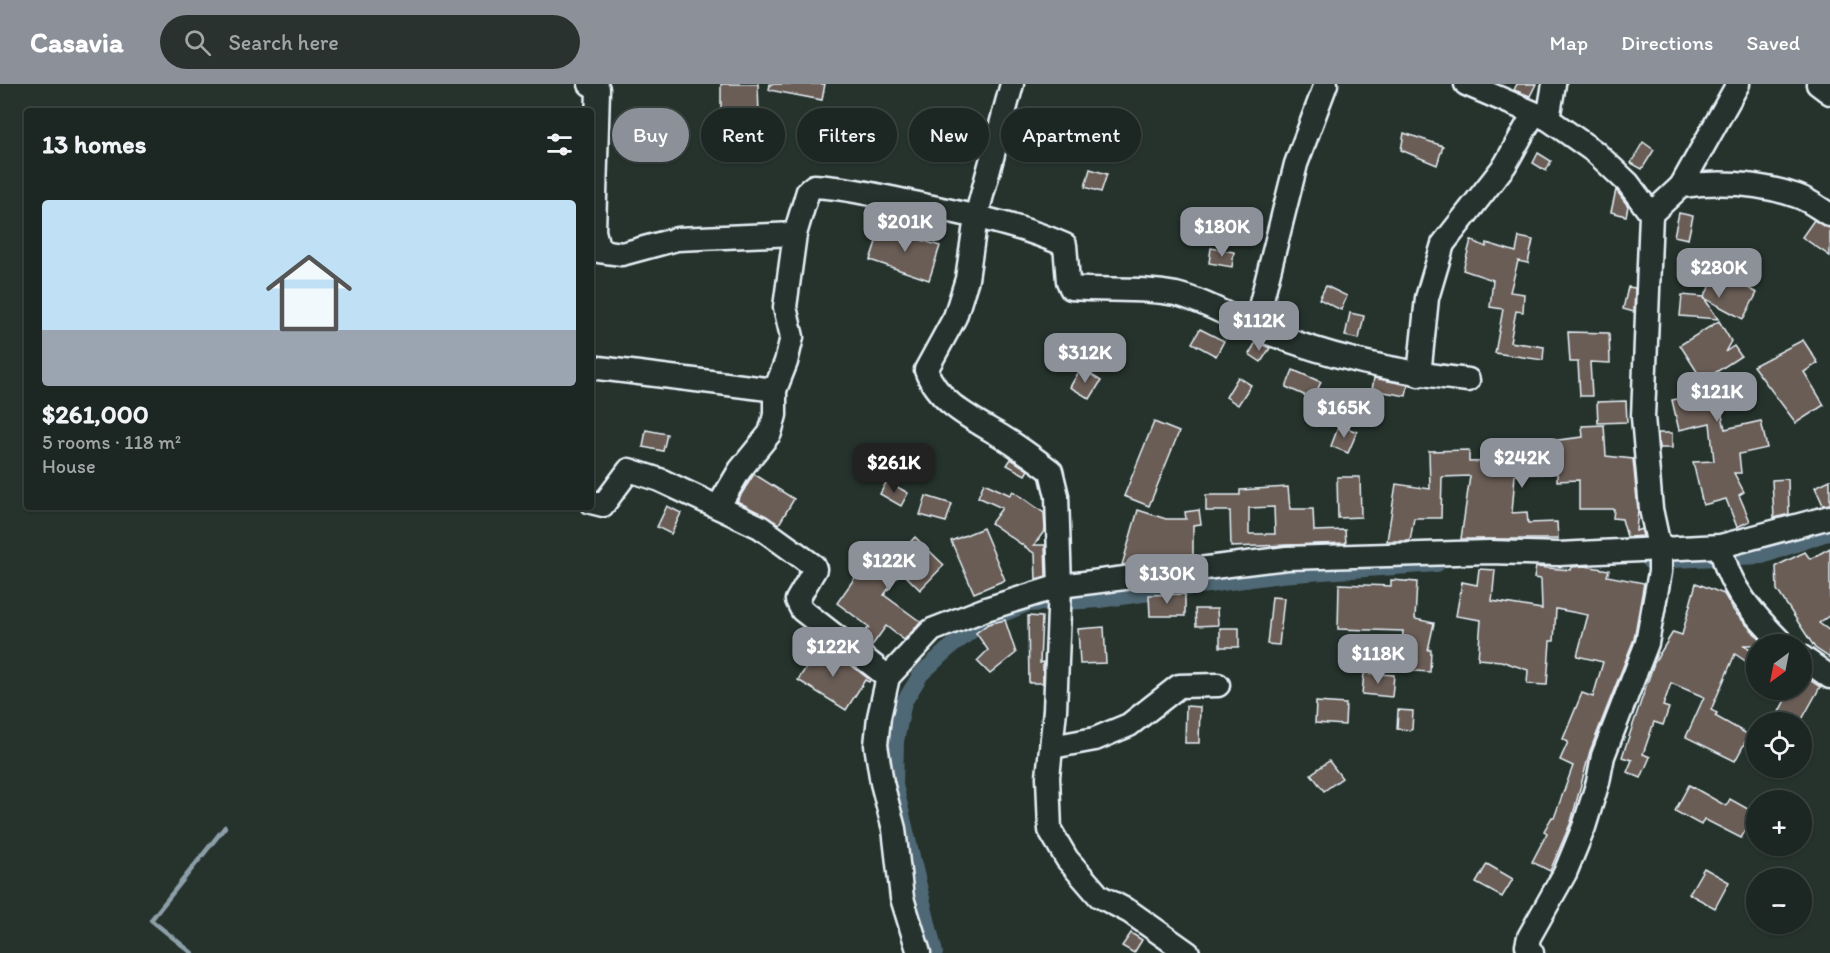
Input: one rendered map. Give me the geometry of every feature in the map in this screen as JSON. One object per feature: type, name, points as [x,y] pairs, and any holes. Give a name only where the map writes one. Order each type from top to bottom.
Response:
[{"type":"street","points":[[590,84],[598,89],[594,231],[599,251],[622,254],[677,239],[795,234]]},
{"type":"street","points":[[1012,84],[976,218],[967,279],[955,316],[926,370],[928,378],[973,422],[1001,436],[1052,471],[1057,496],[1059,598],[1052,747],[1048,777],[1050,830],[1067,859],[1099,896],[1130,912],[1188,953]]},
{"type":"street","points":[[1255,327],[1296,164],[1326,84]]},
{"type":"street","points":[[1466,84],[1540,117],[1595,152],[1628,183],[1651,214],[1643,417],[1652,509],[1660,560],[1647,643],[1603,756],[1598,782],[1584,827],[1565,873],[1529,937],[1527,946],[1532,953]]},
{"type":"street","points":[[1419,375],[1427,298],[1443,244],[1540,117],[1554,84]]},
{"type":"street","points":[[1651,214],[1681,186],[1738,84]]},
{"type":"street","points":[[1818,84],[1830,93]]},
{"type":"street","points":[[1681,186],[1712,182],[1755,186],[1798,196],[1830,214]]},
{"type":"street","points":[[718,507],[740,470],[770,433],[775,415],[775,390],[786,362],[792,337],[785,307],[795,234],[808,191],[814,186],[857,192],[1040,234],[1065,245],[1068,281],[1071,288],[1139,290],[1177,295],[1232,315],[1255,327],[1342,358],[1419,375],[1468,380]]},
{"type":"street","points":[[594,367],[775,390]]},
{"type":"street","points":[[594,503],[603,505],[629,470],[660,480],[760,527],[814,566],[815,569],[797,600],[802,610],[888,677]]},
{"type":"street","points":[[919,953],[902,898],[894,829],[882,783],[876,745],[879,717],[888,677],[932,630],[986,609],[1287,558],[1489,552],[1660,560],[1723,556],[1830,517]]},
{"type":"street","points":[[1723,556],[1741,598],[1774,634]]},
{"type":"street","points":[[1812,664],[1830,677]]},
{"type":"street","points":[[1052,747],[1095,740],[1129,725],[1179,686],[1218,685]]},
{"type":"building","points":[[721,84],[758,84],[759,108],[721,108]]},
{"type":"building","points":[[770,84],[825,84],[822,100],[769,90]]},
{"type":"building","points":[[1517,84],[1536,84],[1530,96],[1514,90]]},
{"type":"building","points":[[1404,133],[1443,146],[1437,165],[1401,150]]},
{"type":"building","points":[[1643,142],[1654,150],[1642,169],[1631,163]]},
{"type":"building","points":[[1538,153],[1551,161],[1546,171],[1533,163]]},
{"type":"building","points":[[1090,169],[1107,174],[1101,192],[1085,187]]},
{"type":"building","points":[[1616,190],[1628,206],[1626,216],[1611,212]]},
{"type":"building","points":[[1679,213],[1693,216],[1688,239],[1674,236]]},
{"type":"building","points":[[1814,220],[1830,228],[1830,256],[1802,237]]},
{"type":"building","points":[[881,227],[940,246],[929,280],[870,260]]},
{"type":"building","points":[[1519,237],[1533,240],[1528,263],[1518,261],[1510,292],[1524,294],[1523,312],[1516,311],[1510,342],[1544,347],[1543,360],[1495,353],[1503,309],[1490,307],[1493,280],[1463,270],[1471,240],[1486,247],[1487,243],[1516,252]]},
{"type":"building","points":[[1211,248],[1234,252],[1232,267],[1209,263]]},
{"type":"building","points":[[1718,271],[1757,293],[1743,319],[1704,298],[1718,319],[1680,316],[1682,295],[1704,297]]},
{"type":"building","points":[[1326,286],[1347,296],[1341,310],[1319,299]]},
{"type":"building","points":[[1628,287],[1635,288],[1634,312],[1623,309]]},
{"type":"building","points":[[1350,313],[1364,316],[1359,339],[1345,336]]},
{"type":"building","points":[[1719,321],[1731,341],[1725,352],[1734,346],[1741,356],[1713,374],[1725,429],[1761,421],[1767,448],[1739,454],[1741,473],[1734,473],[1744,492],[1739,495],[1750,521],[1737,527],[1726,499],[1703,505],[1693,462],[1714,461],[1710,423],[1679,430],[1672,400],[1710,392],[1680,345]]},
{"type":"building","points":[[1200,329],[1224,341],[1216,356],[1192,343]]},
{"type":"building","points":[[1568,332],[1609,333],[1610,363],[1590,362],[1592,396],[1580,396],[1578,362],[1570,362]]},
{"type":"building","points":[[1803,340],[1818,363],[1804,372],[1824,405],[1796,423],[1753,366]]},
{"type":"building","points":[[1256,342],[1270,348],[1261,362],[1249,354]]},
{"type":"building","points":[[1081,368],[1101,381],[1090,399],[1070,387]]},
{"type":"building","points":[[1293,370],[1321,382],[1313,399],[1286,387]]},
{"type":"building","points":[[1238,377],[1251,385],[1238,405],[1226,397]]},
{"type":"building","points":[[1374,378],[1408,385],[1406,396],[1372,390]]},
{"type":"building","points":[[1626,401],[1627,422],[1598,423],[1597,402]]},
{"type":"building","points":[[1154,422],[1179,432],[1149,506],[1124,496]]},
{"type":"building","points":[[1339,425],[1357,432],[1348,453],[1331,446]]},
{"type":"building","points":[[1604,425],[1606,456],[1633,459],[1638,510],[1636,531],[1641,529],[1643,536],[1627,537],[1622,519],[1613,518],[1614,509],[1579,509],[1579,480],[1557,481],[1557,473],[1515,475],[1512,513],[1527,512],[1528,523],[1557,522],[1558,539],[1461,539],[1470,476],[1442,477],[1441,518],[1414,518],[1410,541],[1387,541],[1396,484],[1430,489],[1429,451],[1469,450],[1469,462],[1526,460],[1525,444],[1583,437],[1582,426]]},
{"type":"building","points":[[646,430],[667,434],[663,451],[643,447]]},
{"type":"building","points":[[1658,433],[1672,433],[1672,448],[1659,448]]},
{"type":"building","points":[[1011,459],[1028,470],[1025,475],[1007,465]]},
{"type":"building","points":[[754,474],[794,499],[779,524],[737,501]]},
{"type":"building","points":[[1337,477],[1360,477],[1361,517],[1338,518]]},
{"type":"building","points":[[1788,479],[1789,514],[1774,518],[1772,480]]},
{"type":"building","points":[[1830,480],[1830,504],[1823,505],[1815,487]]},
{"type":"building","points":[[887,481],[908,493],[901,506],[880,494]]},
{"type":"building","points":[[984,483],[1010,495],[1013,491],[1044,513],[1045,530],[1034,545],[1045,545],[1046,576],[1036,579],[1035,554],[991,523],[1002,508],[978,497]]},
{"type":"building","points":[[1288,487],[1290,509],[1313,509],[1314,531],[1345,530],[1346,543],[1231,547],[1230,511],[1206,511],[1206,495],[1240,495],[1240,490]],"holes":[[[1274,507],[1275,534],[1249,534],[1249,508]]]},
{"type":"building","points":[[926,496],[952,504],[946,522],[920,515]]},
{"type":"building","points":[[667,506],[681,513],[671,534],[657,527]]},
{"type":"building","points":[[1138,510],[1166,519],[1186,519],[1185,512],[1199,510],[1201,524],[1193,525],[1193,556],[1122,565]]},
{"type":"building","points":[[983,528],[1005,580],[974,593],[951,541]]},
{"type":"building","points":[[915,537],[944,565],[920,590],[901,571],[884,595],[921,622],[904,640],[886,626],[871,647],[860,638],[869,627],[837,603],[868,559],[883,571]]},
{"type":"building","points":[[1830,548],[1830,615],[1819,623],[1830,631],[1830,658],[1815,648],[1812,643],[1812,634],[1806,634],[1777,590],[1776,566],[1805,552],[1810,559]]},
{"type":"building","points":[[1585,566],[1609,570],[1607,576],[1644,583],[1634,639],[1590,751],[1571,822],[1550,871],[1532,862],[1547,833],[1544,831],[1552,817],[1554,818],[1573,766],[1560,760],[1568,742],[1563,739],[1582,693],[1593,697],[1603,662],[1577,656],[1588,615],[1556,609],[1554,641],[1550,641],[1547,685],[1527,684],[1528,670],[1501,661],[1478,659],[1481,620],[1456,616],[1462,582],[1477,585],[1479,569],[1495,570],[1492,601],[1542,609],[1541,579],[1534,578],[1536,567],[1571,570],[1572,567]]},
{"type":"building","points":[[1391,580],[1417,582],[1415,619],[1434,623],[1428,650],[1431,650],[1430,672],[1400,670],[1403,631],[1338,629],[1339,584],[1391,586]]},
{"type":"building","points":[[1696,583],[1724,594],[1734,611],[1755,634],[1746,634],[1746,645],[1743,645],[1746,647],[1746,661],[1735,654],[1711,710],[1717,713],[1715,716],[1746,733],[1746,741],[1735,761],[1686,737],[1704,697],[1671,683],[1663,706],[1669,708],[1663,725],[1654,722],[1643,754],[1650,757],[1641,778],[1627,772],[1632,760],[1622,757],[1654,663],[1673,632],[1682,635]]},
{"type":"building","points":[[1185,594],[1185,616],[1150,616],[1149,595]]},
{"type":"building","points":[[1272,597],[1284,598],[1279,645],[1267,644]]},
{"type":"building","points":[[1195,609],[1217,609],[1218,625],[1196,626]]},
{"type":"building","points":[[1028,616],[1042,617],[1040,663],[1043,662],[1043,683],[1029,683]]},
{"type":"building","points":[[1005,620],[1016,653],[990,674],[977,661],[988,650],[976,633],[988,624]]},
{"type":"building","points":[[1104,627],[1106,663],[1080,664],[1078,629]]},
{"type":"building","points":[[1220,628],[1239,628],[1239,647],[1220,647]]},
{"type":"building","points":[[825,645],[870,680],[869,682],[865,680],[846,710],[798,680],[816,652],[820,654]]},
{"type":"building","points":[[1364,673],[1394,675],[1392,697],[1362,694]]},
{"type":"building","points":[[1812,682],[1820,687],[1806,712],[1779,712],[1785,700],[1812,700]]},
{"type":"building","points":[[1316,702],[1346,704],[1345,725],[1315,723]]},
{"type":"building","points":[[1186,706],[1200,707],[1199,743],[1185,743]]},
{"type":"building","points":[[1398,710],[1413,711],[1412,730],[1397,729]]},
{"type":"building","points":[[1329,761],[1342,778],[1324,791],[1311,774]]},
{"type":"building","points":[[1689,785],[1726,806],[1730,799],[1746,808],[1746,829],[1741,838],[1704,819],[1701,825],[1675,811]]},
{"type":"building","points":[[1487,864],[1513,879],[1502,897],[1476,883]]},
{"type":"building","points":[[1704,868],[1729,882],[1715,908],[1689,894]]},
{"type":"building","points":[[1131,933],[1142,940],[1134,953],[1122,946]]},
{"type":"waterway","points":[[1649,561],[1762,556],[1830,532]]},
{"type":"waterway","points":[[935,953],[895,785],[896,741],[904,702],[921,674],[983,622],[1027,604],[1099,600],[1280,575],[1437,564]]},
{"type":"waterway","points":[[192,953],[151,920],[225,827]]}]
